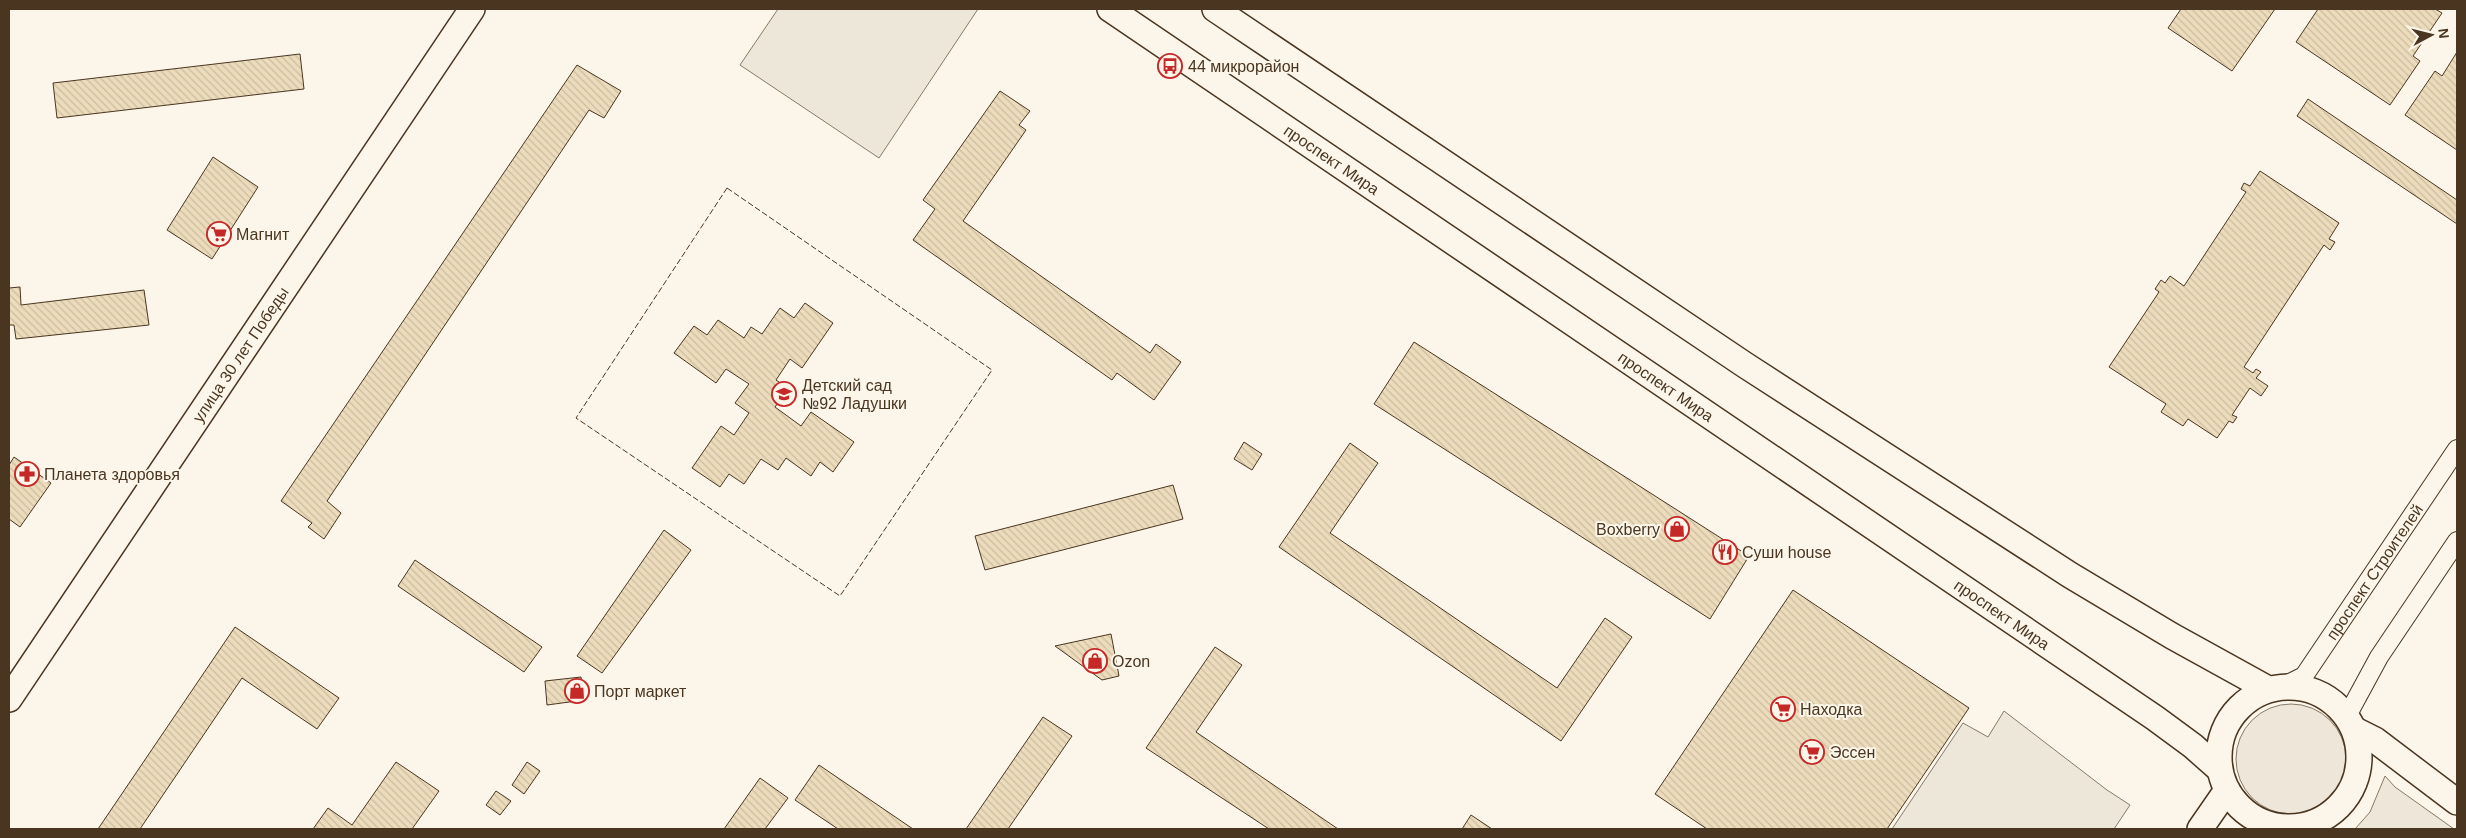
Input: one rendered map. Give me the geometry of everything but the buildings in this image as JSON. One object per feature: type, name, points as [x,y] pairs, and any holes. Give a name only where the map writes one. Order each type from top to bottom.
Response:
[{"type":"street","name":"улица 30 лет Победы","points":[[9,699],[472,9]]},
{"type":"street","name":"проспект Мира","points":[[1110,9],[2155,718],[2193,746],[2223,780]]},
{"type":"street","points":[[1215,9],[1737,359],[2062,570],[2172,636],[2276,688]]},
{"type":"street","name":"проспект Строителей","points":[[2276,688],[2304,676],[2457,449]]},
{"type":"street","points":[[2457,541],[2379,657],[2351,723],[2360,762],[2357,778],[2351,793],[2341,806],[2328,817],[2299,829],[2269,828],[2245,813],[2223,780],[2219,749],[2228,723],[2235,712],[2250,698],[2276,688],[2302,688],[2319,693],[2334,703],[2351,723],[2457,802]]},
{"type":"street","points":[[2200,829],[2223,780]]},
{"type":"shaded area","points":[[778,9],[978,9],[879,158],[740,65]]},
{"type":"shaded area","points":[[2291,704],[2312,708],[2330,720],[2342,738],[2346,759],[2342,780],[2330,798],[2312,810],[2291,814],[2270,810],[2252,798],[2240,780],[2236,759],[2240,738],[2252,720],[2270,708]]},
{"type":"shaded area","points":[[2004,711],[2107,790],[2130,805],[2114,829],[1892,829],[1963,723],[1988,737]]},
{"type":"shaded area","points":[[2385,776],[2395,787],[2454,829],[2355,829],[2370,812]]},
{"type":"fence","points":[[727,188],[992,370],[840,596],[576,418],[727,188]]},
{"type":"place","name":"44 микрорайон","points":[[1170,66]]},
{"type":"place","name":"Магнит","points":[[219,234]]},
{"type":"place","name":"Детский сад №92 Ладушки","points":[[784,394]]},
{"type":"place","name":"Планета здоровья","points":[[27,474]]},
{"type":"place","name":"Boxberry","points":[[1677,529]]},
{"type":"place","name":"Суши house","points":[[1725,552]]},
{"type":"place","name":"Ozon","points":[[1095,661]]},
{"type":"place","name":"Порт маркет","points":[[577,691]]},
{"type":"place","name":"Находка","points":[[1783,709]]},
{"type":"place","name":"Эссен","points":[[1812,752]]}]
